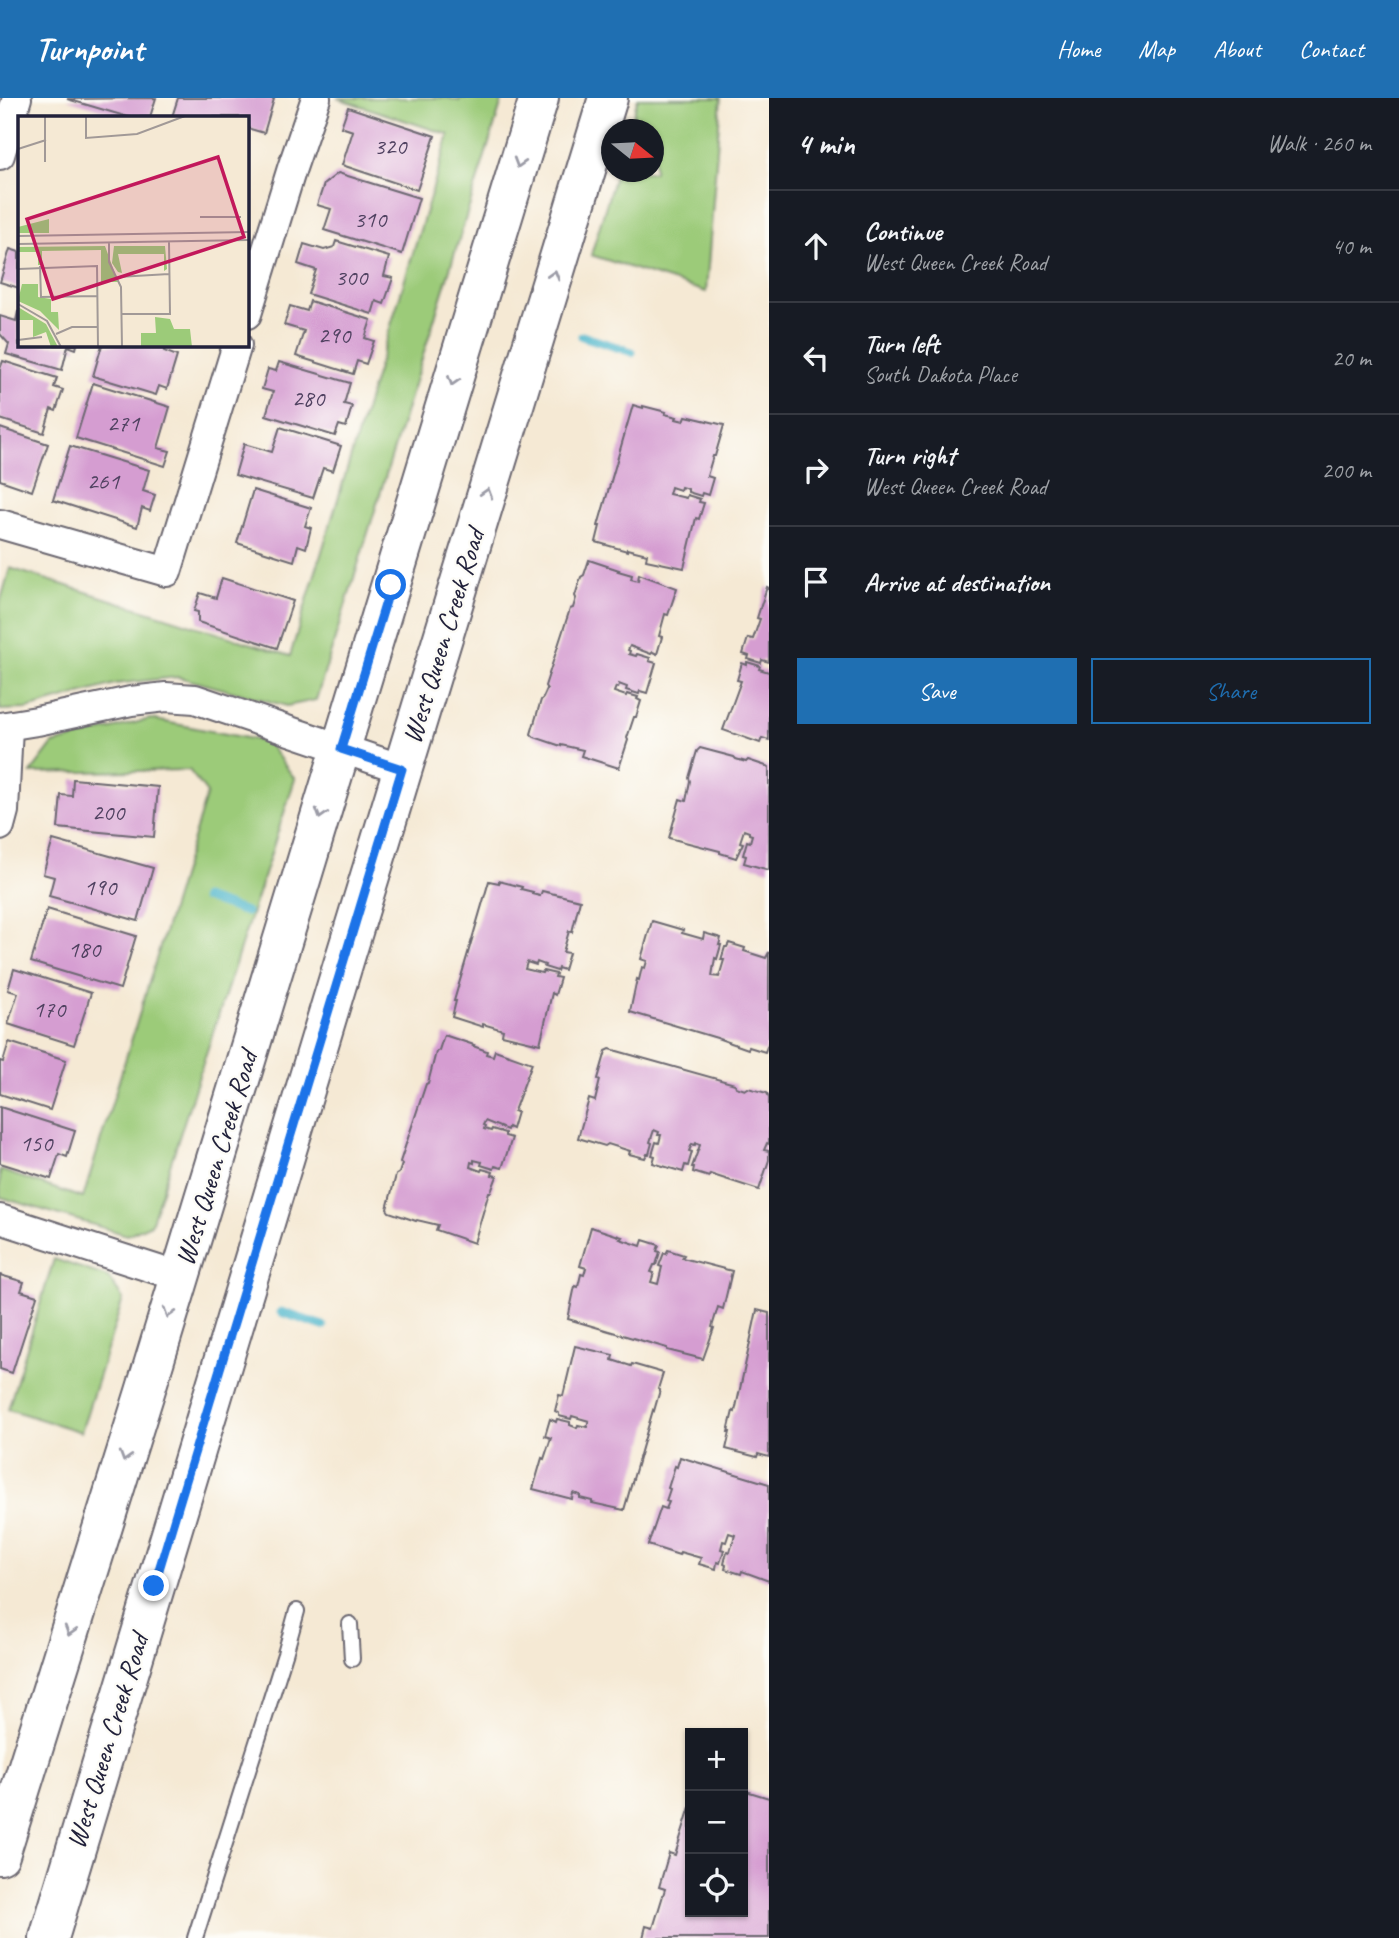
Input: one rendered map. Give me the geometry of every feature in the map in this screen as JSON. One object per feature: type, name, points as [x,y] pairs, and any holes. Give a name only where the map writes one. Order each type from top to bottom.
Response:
[{"type":"main road","name":"West Queen Creek Road","points":[[0,1855],[180,1277],[539,98]]},
{"type":"main road","name":"West Queen Creek Road","points":[[49,1938],[608,98]]},
{"type":"street","points":[[0,155],[17,98]]},
{"type":"street","points":[[248,311],[316,98]]},
{"type":"street","points":[[0,524],[167,572],[237,346]]},
{"type":"street","points":[[0,826],[4,811],[4,726],[166,696],[195,699],[402,769]]},
{"type":"street","points":[[0,1219],[180,1277]]},
{"type":"lane","points":[[195,1938],[297,1611]]},
{"type":"lane","points":[[350,1624],[352,1659]]},
{"type":"green space","points":[[337,98],[448,98],[459,101],[461,98],[503,98],[316,700],[287,706],[178,677],[115,684],[27,709],[0,710],[0,603],[10,568],[290,656],[449,135]]},
{"type":"green space","points":[[638,98],[721,98],[706,292],[591,255],[613,182],[664,182],[664,119],[632,119]]},
{"type":"green space","points":[[150,719],[267,742],[295,779],[151,1224],[127,1235],[0,1197],[0,1170],[83,1198],[207,793],[189,770],[31,773],[53,744]]},
{"type":"green space","points":[[54,1259],[108,1277],[123,1299],[81,1432],[8,1409]]},
{"type":"building","points":[[156,98],[150,116],[125,116],[67,99]]},
{"type":"building","points":[[178,98],[274,99],[264,133],[248,128],[248,116],[172,116]]},
{"type":"building","points":[[348,107],[435,136],[417,190],[342,165],[353,131],[341,127]]},
{"type":"building","points":[[338,173],[419,198],[402,254],[324,230],[331,209],[317,205],[324,184]]},
{"type":"building","points":[[336,241],[389,257],[384,276],[393,278],[384,304],[376,301],[372,314],[308,294],[316,270],[298,264],[304,244],[324,250],[334,247]]},
{"type":"building","points":[[10,249],[18,252],[18,288],[0,282]]},
{"type":"building","points":[[310,301],[371,320],[365,338],[374,341],[366,364],[357,361],[353,374],[296,356],[304,331],[284,325],[290,306],[307,311]]},
{"type":"building","points":[[18,311],[18,346],[68,346],[62,370],[6,354],[9,344],[0,334],[0,316],[16,321]]},
{"type":"building","points":[[102,346],[166,346],[164,351],[177,356],[167,389],[159,386],[156,395],[93,376]]},
{"type":"building","points":[[3,361],[57,378],[54,387],[63,390],[56,411],[51,409],[44,433],[0,419],[0,369]]},
{"type":"building","points":[[279,362],[350,383],[344,404],[352,406],[346,427],[339,425],[335,436],[266,415],[273,392],[262,389],[268,369],[276,371]]},
{"type":"building","points":[[93,383],[170,407],[158,448],[170,451],[165,466],[76,438]]},
{"type":"building","points":[[633,405],[666,412],[665,414],[684,421],[686,416],[724,425],[707,476],[713,478],[708,495],[702,493],[701,496],[681,487],[680,490],[671,487],[669,494],[686,498],[687,495],[704,503],[699,519],[696,518],[684,568],[646,560],[647,554],[596,542],[598,526]]},
{"type":"building","points":[[280,427],[341,446],[333,471],[323,468],[313,498],[235,475],[244,444],[272,452]]},
{"type":"building","points":[[0,428],[48,444],[32,491],[0,480]]},
{"type":"building","points":[[70,446],[149,470],[143,491],[155,495],[150,511],[142,508],[137,527],[53,500]]},
{"type":"building","points":[[253,490],[311,508],[305,526],[311,528],[306,548],[298,545],[294,561],[237,543]]},
{"type":"building","points":[[589,560],[632,575],[631,579],[638,581],[639,574],[677,588],[668,615],[665,614],[657,654],[630,646],[628,650],[629,654],[650,658],[649,661],[656,663],[647,693],[640,691],[639,694],[626,690],[627,687],[619,684],[614,692],[638,697],[641,701],[619,768],[581,756],[583,750],[561,746],[531,734],[570,609],[573,608],[581,577]]},
{"type":"building","points":[[222,578],[293,601],[277,648],[198,622],[198,612],[194,611],[200,593],[216,598]]},
{"type":"building","points":[[767,587],[769,662],[762,660],[761,663],[748,659],[749,656],[743,654],[748,638],[753,639]]},
{"type":"building","points":[[747,662],[769,672],[769,740],[762,738],[760,743],[723,730],[741,681],[737,680],[742,663],[747,665]]},
{"type":"building","points":[[700,748],[769,767],[769,870],[744,863],[747,841],[750,842],[752,835],[744,830],[740,842],[743,843],[736,858],[720,851],[669,838],[680,799],[686,801],[689,778]]},
{"type":"building","points":[[73,779],[158,787],[154,837],[58,828],[61,795],[72,796]]},
{"type":"building","points":[[53,840],[153,868],[138,921],[49,896],[54,877],[43,874]]},
{"type":"building","points":[[489,881],[522,887],[521,889],[540,896],[542,891],[580,900],[572,932],[569,931],[563,952],[569,953],[564,970],[558,968],[557,971],[537,962],[536,965],[527,962],[525,969],[556,974],[555,977],[560,978],[555,995],[552,993],[540,1044],[502,1035],[503,1030],[452,1017],[454,1001]]},
{"type":"building","points":[[47,909],[136,936],[120,989],[31,962]]},
{"type":"building","points":[[652,921],[703,939],[704,933],[721,938],[712,976],[719,977],[724,960],[721,960],[729,943],[766,958],[769,952],[769,1041],[765,1052],[630,1012],[637,979],[639,980],[642,967],[645,968],[647,961],[641,959]]},
{"type":"building","points":[[14,969],[91,993],[74,1045],[8,1024],[18,993],[8,990]]},
{"type":"building","points":[[444,1035],[474,1045],[487,1051],[486,1054],[493,1056],[495,1050],[532,1063],[514,1111],[517,1112],[512,1129],[508,1127],[507,1130],[485,1121],[483,1125],[484,1129],[505,1133],[505,1136],[512,1138],[502,1168],[495,1166],[494,1169],[474,1160],[474,1163],[471,1162],[470,1167],[493,1172],[492,1175],[497,1176],[489,1192],[474,1243],[436,1230],[438,1225],[416,1221],[387,1209],[436,1052]]},
{"type":"building","points":[[9,1042],[66,1060],[50,1110],[0,1094],[0,1061],[3,1062]]},
{"type":"building","points":[[610,1049],[735,1084],[745,1090],[748,1088],[767,1093],[769,1144],[767,1143],[764,1150],[769,1151],[769,1160],[759,1190],[710,1174],[709,1177],[693,1172],[692,1167],[700,1145],[696,1143],[692,1144],[688,1166],[685,1165],[683,1172],[653,1163],[655,1156],[652,1155],[661,1135],[654,1130],[649,1154],[645,1158],[608,1144],[605,1146],[578,1138],[589,1099],[595,1101],[606,1051]]},
{"type":"building","points":[[0,1107],[75,1131],[67,1157],[59,1154],[51,1179],[0,1163]]},
{"type":"building","points":[[591,1227],[641,1246],[643,1240],[659,1245],[657,1251],[660,1252],[651,1272],[654,1273],[651,1282],[658,1284],[662,1267],[659,1266],[668,1250],[684,1255],[682,1258],[732,1271],[723,1309],[718,1307],[703,1359],[568,1319],[575,1286],[578,1287],[581,1274],[584,1275],[586,1268],[580,1266]]},
{"type":"building","points":[[0,1275],[24,1282],[21,1291],[37,1296],[12,1373],[0,1369]]},
{"type":"building","points":[[757,1310],[769,1313],[769,1457],[758,1454],[757,1457],[726,1449]]},
{"type":"building","points":[[575,1346],[613,1355],[612,1360],[631,1366],[632,1364],[663,1373],[624,1510],[592,1503],[573,1493],[572,1499],[533,1489],[551,1438],[545,1436],[550,1419],[570,1422],[570,1425],[577,1428],[578,1425],[587,1427],[589,1421],[572,1416],[571,1419],[559,1416],[555,1411],[559,1395],[563,1396]]},
{"type":"building","points":[[680,1457],[769,1484],[769,1581],[742,1571],[741,1574],[725,1569],[727,1551],[730,1552],[735,1535],[729,1533],[726,1542],[723,1541],[721,1549],[724,1550],[716,1569],[699,1564],[701,1558],[680,1552],[679,1555],[648,1545],[661,1507],[666,1509],[669,1502],[666,1501],[670,1489],[668,1488]]},
{"type":"building","points":[[748,1792],[769,1798],[769,1938],[643,1938],[646,1926],[653,1928],[665,1889],[659,1887],[669,1853],[675,1855],[685,1823],[685,1917],[748,1917]]},
{"type":"waterway","points":[[582,336],[632,352]]},
{"type":"waterway","points":[[204,898],[246,912]]},
{"type":"waterway","points":[[281,1312],[323,1326]]},
{"type":"route","points":[[154,1586],[402,769],[341,749],[391,585]]}]
